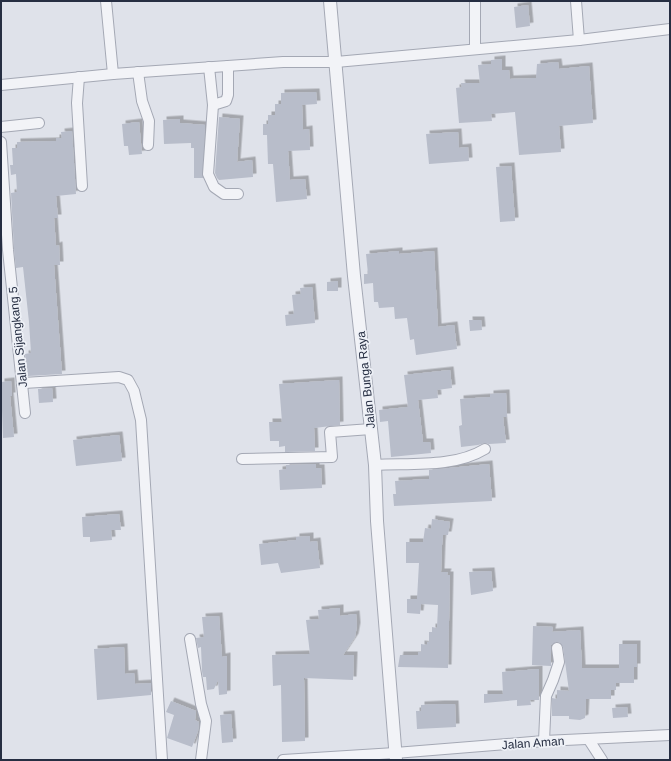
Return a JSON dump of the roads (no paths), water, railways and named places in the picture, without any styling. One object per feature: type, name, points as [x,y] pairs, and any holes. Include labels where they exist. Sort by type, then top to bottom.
[{"type":"street","points":[[106,1],[113,74]]},
{"type":"street","name":"Jalan Bunga Raya","points":[[330,1],[354,276],[375,465],[377,521],[396,757]]},
{"type":"street","points":[[475,1],[475,48]]},
{"type":"street","points":[[576,1],[578,40]]},
{"type":"street","points":[[1,84],[138,72],[284,62],[336,62],[475,48],[578,40],[670,29]]},
{"type":"street","points":[[213,105],[226,100],[228,95],[228,66]]},
{"type":"street","points":[[209,67],[213,105],[210,178],[214,187],[224,194],[238,194]]},
{"type":"street","points":[[138,72],[142,101],[149,121],[148,145]]},
{"type":"street","points":[[79,77],[77,103],[82,186]]},
{"type":"street","points":[[1,127],[39,123]]},
{"type":"street","name":"Jalan Sijangkang 5","points":[[1,142],[8,250],[24,383],[26,413]]},
{"type":"street","points":[[24,383],[119,377],[128,380],[134,391],[141,420],[162,760]]},
{"type":"street","points":[[242,459],[332,457],[330,432],[371,429]]},
{"type":"street","points":[[375,465],[459,460],[476,455],[486,449]]},
{"type":"street","points":[[190,639],[201,704],[206,721],[201,760]]},
{"type":"street","points":[[544,741],[546,696],[559,662],[557,648]]},
{"type":"street","name":"Jalan Aman","points":[[283,760],[396,757],[544,741],[670,735]]},
{"type":"street","points":[[589,740],[602,760]]}]
